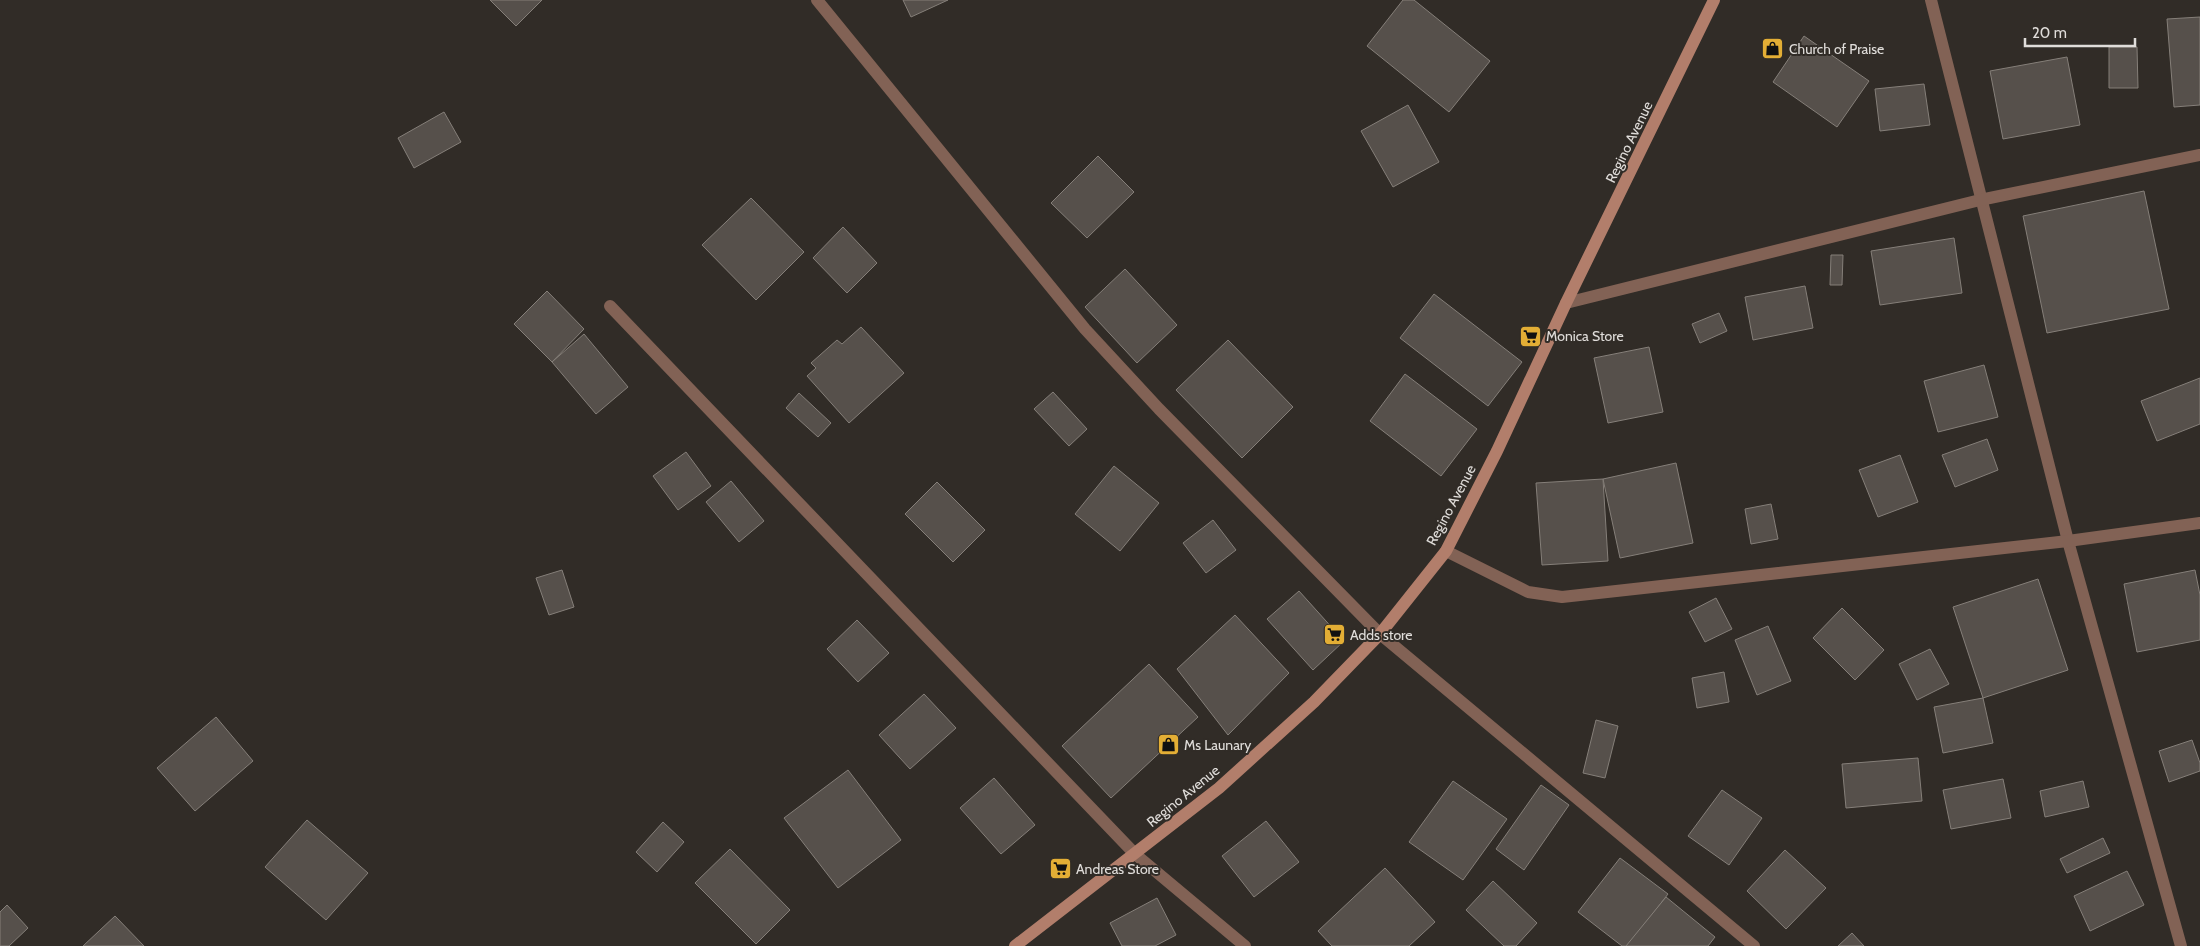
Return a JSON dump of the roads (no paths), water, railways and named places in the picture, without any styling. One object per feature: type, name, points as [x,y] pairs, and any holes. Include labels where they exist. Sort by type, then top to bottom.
[{"type":"street","points":[[817,0],[1085,329],[1166,416],[1380,634],[1754,946]]},
{"type":"street","name":"Regino Avenue","points":[[1015,946],[1226,781],[1314,702],[1380,634],[1446,551],[1497,451],[1566,303],[1714,0]]},
{"type":"street","points":[[1931,0],[1980,200],[2068,541],[2181,946]]},
{"type":"street","points":[[1566,303],[1980,200],[2200,155]]},
{"type":"street","points":[[610,306],[1135,854],[1246,946]]},
{"type":"street","points":[[1446,551],[1528,592],[1562,597],[2068,541],[2200,523]]},
{"type":"place","name":"Church of Praise","points":[[1773,49]]},
{"type":"place","name":"Monica Store","points":[[1530,336]]},
{"type":"place","name":"Adds store","points":[[1334,635]]},
{"type":"place","name":"Ms Launary","points":[[1168,745]]},
{"type":"place","name":"Andreas Store","points":[[1060,869]]}]
